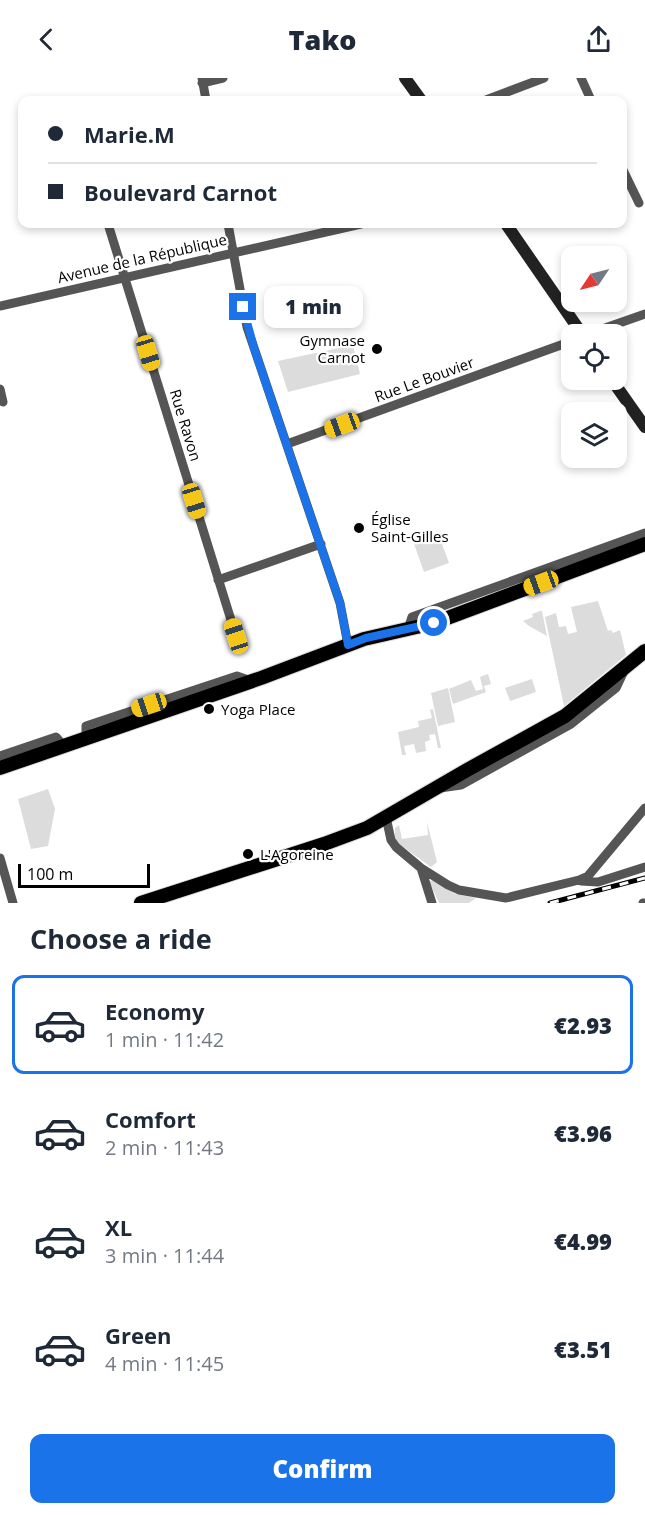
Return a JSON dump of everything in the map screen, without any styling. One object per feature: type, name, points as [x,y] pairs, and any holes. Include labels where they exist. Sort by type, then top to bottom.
[{"type":"main road","points":[[405,78],[418,96]]},
{"type":"main road","points":[[509,228],[575,324]]},
{"type":"main road","points":[[619,390],[645,427]]},
{"type":"main road","points":[[0,768],[251,681],[366,638],[411,629],[471,610],[645,544]]},
{"type":"main road","points":[[141,903],[367,828],[565,716],[645,651]]},
{"type":"street","points":[[205,96],[202,81],[223,78]]},
{"type":"street","points":[[497,96],[544,78]]},
{"type":"street","points":[[581,78],[589,96]]},
{"type":"street","points":[[627,178],[639,203]]},
{"type":"street","name":"Rue Ravon","points":[[109,228],[236,636]]},
{"type":"street","points":[[229,228],[247,327],[321,544],[341,607],[348,645]]},
{"type":"street","name":"Avenue de la République","points":[[0,306],[343,228]]},
{"type":"street","points":[[616,324],[645,314]]},
{"type":"street","name":"Rue Le Bouvier","points":[[287,444],[561,345]]},
{"type":"street","points":[[0,389],[3,402]]},
{"type":"street","points":[[411,629],[412,617],[645,532]]},
{"type":"street","points":[[218,580],[321,544]]},
{"type":"street","points":[[0,756],[56,737],[63,746]]},
{"type":"street","points":[[579,880],[594,869],[645,808]]},
{"type":"street","points":[[386,817],[391,840],[421,868],[448,885],[498,898],[518,896],[579,880],[598,882],[645,867]]},
{"type":"street","points":[[0,858],[13,903]]},
{"type":"street","points":[[421,868],[432,903]]},
{"type":"shaded area","points":[[353,345],[360,374],[288,392],[278,361]]},
{"type":"shaded area","points":[[438,533],[449,563],[424,572],[413,541]]},
{"type":"shaded area","points":[[598,601],[608,631],[611,630],[613,633],[620,630],[626,655],[564,706],[545,617],[556,613],[559,627],[566,626],[568,634],[577,632],[571,607]]},
{"type":"shaded area","points":[[542,611],[547,636],[523,621]]},
{"type":"shaded area","points":[[488,674],[491,684],[484,686],[486,692],[453,704],[449,689],[471,680],[476,691],[483,689],[480,677]]},
{"type":"shaded area","points":[[532,679],[536,692],[510,701],[505,688]]},
{"type":"shaded area","points":[[448,688],[455,722],[438,726],[431,693]]},
{"type":"shaded area","points":[[433,709],[441,748],[438,748],[435,734],[429,735],[430,740],[425,742],[426,751],[416,753],[414,744],[404,746],[406,755],[402,755],[398,732],[419,727],[418,721],[432,718],[430,710]]},
{"type":"shaded area","points":[[48,789],[55,809],[48,846],[31,849],[18,799]]},
{"type":"shaded area","points":[[427,822],[437,862],[431,867],[395,841],[395,828],[399,825],[402,839],[428,835]]},
{"type":"shaded area","points":[[434,880],[455,894],[476,898],[469,903],[439,903],[429,881]]},
{"type":"railway","points":[[550,903],[645,878]]},
{"type":"place","name":"Gymnase Carnot","points":[[377,349]]},
{"type":"place","name":"Église Saint-Gilles","points":[[359,528]]},
{"type":"place","name":"Yoga Place","points":[[209,709]]},
{"type":"place","name":"L'Agoreine","points":[[248,854]]},
{"type":"route","points":[[243,307],[247,327],[340,603],[348,645],[366,638],[434,623]]}]
